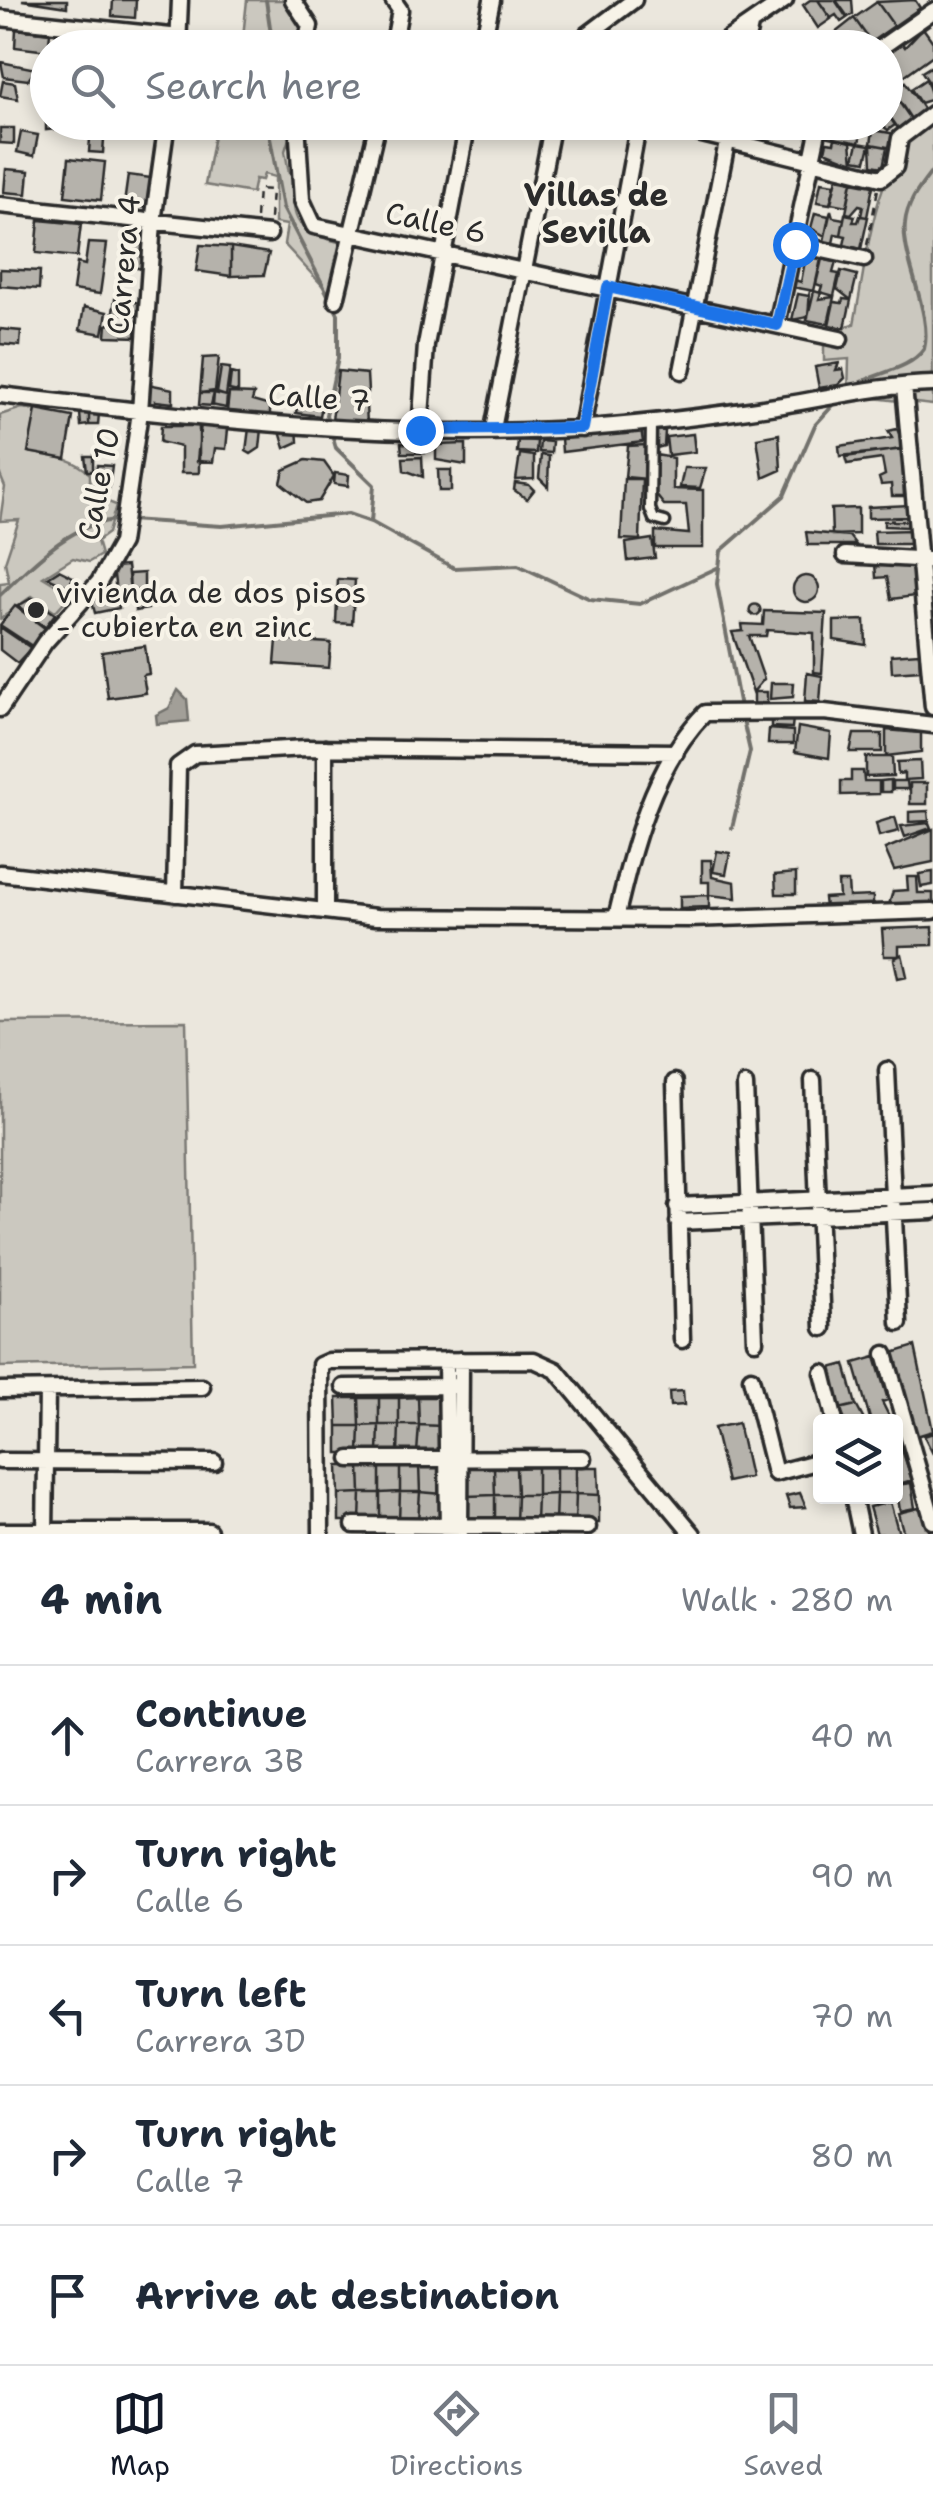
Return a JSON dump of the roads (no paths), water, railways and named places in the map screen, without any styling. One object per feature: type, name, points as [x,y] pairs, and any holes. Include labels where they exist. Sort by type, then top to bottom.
[{"type":"street","points":[[179,30],[180,0]]},
{"type":"street","points":[[293,0],[309,30]]},
{"type":"street","points":[[392,0],[400,10],[396,30]]},
{"type":"street","points":[[486,30],[492,0]]},
{"type":"street","points":[[594,30],[634,0]]},
{"type":"street","points":[[744,30],[785,0]]},
{"type":"street","points":[[903,32],[933,12]]},
{"type":"street","points":[[0,18],[90,30]]},
{"type":"street","points":[[749,30],[750,26]]},
{"type":"street","points":[[903,136],[933,113]]},
{"type":"street","name":"Carrera 4","points":[[140,412],[153,222],[165,140]]},
{"type":"street","name":"Calle 6","points":[[298,140],[302,200],[314,226],[840,339]]},
{"type":"street","points":[[336,300],[374,140]]},
{"type":"street","points":[[420,430],[426,345],[465,140]]},
{"type":"street","points":[[493,428],[549,140]]},
{"type":"street","points":[[582,428],[636,140]]},
{"type":"street","points":[[716,140],[881,178],[895,167],[900,140]]},
{"type":"street","points":[[682,371],[727,140]]},
{"type":"street","points":[[777,325],[815,140]]},
{"type":"street","points":[[0,205],[269,230]]},
{"type":"street","points":[[795,244],[864,259]]},
{"type":"street","name":"Calle 7","points":[[0,395],[140,412],[420,430],[651,423],[933,384]]},
{"type":"street","points":[[904,386],[928,560],[933,707]]},
{"type":"street","name":"Calle 10","points":[[0,709],[45,642],[100,582],[121,543],[140,412]]},
{"type":"street","points":[[846,555],[928,560]]},
{"type":"street","points":[[616,918],[637,834],[676,752],[690,729],[706,714],[718,710],[824,712],[933,725]]},
{"type":"street","points":[[175,894],[176,776],[185,758],[325,748],[676,752]]},
{"type":"street","points":[[325,748],[325,911]]},
{"type":"street","points":[[0,873],[376,917],[689,919],[933,911]]},
{"type":"street","points":[[887,1070],[899,1324]]},
{"type":"street","points":[[813,1080],[823,1328]]},
{"type":"street","points":[[675,1082],[682,1340]]},
{"type":"street","points":[[745,1086],[754,1341]]},
{"type":"street","points":[[677,1206],[933,1194]]},
{"type":"street","points":[[678,1222],[933,1211]]},
{"type":"street","points":[[885,1354],[933,1520]]},
{"type":"street","points":[[454,1360],[454,1530]]},
{"type":"street","points":[[321,1534],[320,1366],[329,1361],[454,1360],[534,1360],[556,1370],[693,1534]]},
{"type":"street","points":[[823,1373],[833,1414]]},
{"type":"street","points":[[752,1378],[775,1474],[813,1463]]},
{"type":"street","points":[[344,1386],[454,1386]]},
{"type":"street","points":[[0,1390],[202,1387]]},
{"type":"street","points":[[45,1532],[47,1390]]},
{"type":"street","points":[[350,1459],[583,1458]]},
{"type":"street","points":[[0,1461],[214,1462]]},
{"type":"street","points":[[854,1504],[862,1534]]},
{"type":"street","points":[[354,1525],[454,1530],[588,1527]]},
{"type":"street","points":[[0,1531],[208,1531]]},
{"type":"lane","points":[[651,423],[650,508],[654,519],[665,522]]},
{"type":"waterway","points":[[266,0],[270,30]]},
{"type":"waterway","points":[[270,140],[283,208],[338,314],[338,358],[326,415],[329,425]]},
{"type":"waterway","points":[[850,388],[900,367],[924,349],[924,320],[905,224],[911,202],[933,170]]},
{"type":"waterway","points":[[740,707],[717,584],[721,551],[784,496],[815,425],[836,402]]},
{"type":"waterway","points":[[332,434],[336,448],[374,485],[371,522]]},
{"type":"waterway","points":[[129,520],[222,526],[348,514],[371,522],[454,568],[518,565],[590,599],[640,604],[719,567]]},
{"type":"waterway","points":[[0,595],[70,536],[86,527],[120,520]]},
{"type":"waterway","points":[[732,828],[750,751],[742,716]]},
{"type":"place","name":"vivienda de dos pisos - cubierta en zinc","points":[[36,610]]},
{"type":"district","name":"Villas de Sevilla","points":[[596,214]]}]
